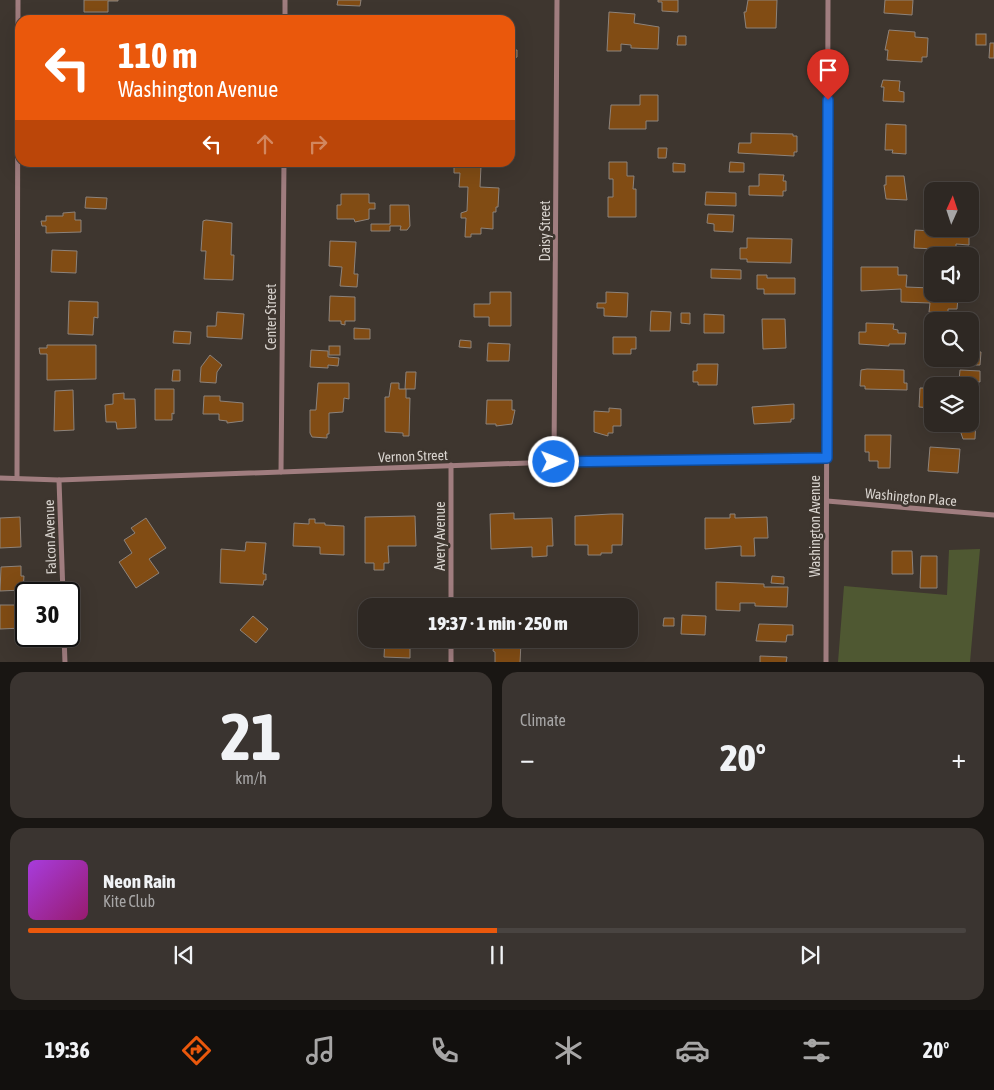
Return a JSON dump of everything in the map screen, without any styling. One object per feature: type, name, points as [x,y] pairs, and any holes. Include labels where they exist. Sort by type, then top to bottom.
[{"type":"street","points":[[18,0],[18,15]]},
{"type":"street","points":[[285,0],[285,15]]},
{"type":"street","name":"Daisy Street","points":[[554,462],[557,0]]},
{"type":"street","name":"Washington Avenue","points":[[826,662],[828,0]]},
{"type":"street","points":[[17,478],[18,167]]},
{"type":"street","name":"Center Street","points":[[281,472],[284,167]]},
{"type":"street","name":"Vernon Street","points":[[0,478],[59,480],[554,462],[827,458]]},
{"type":"street","name":"Avery Avenue","points":[[451,465],[451,598]]},
{"type":"street","name":"Falcon Avenue","points":[[59,480],[63,582]]},
{"type":"street","name":"Washington Place","points":[[827,501],[994,515]]},
{"type":"street","points":[[64,647],[65,662]]},
{"type":"street","points":[[451,648],[451,662]]},
{"type":"green space","points":[[980,549],[970,662],[838,662],[844,586],[947,595],[949,550]]},
{"type":"building","points":[[84,0],[118,1],[108,1],[108,12],[84,12]]},
{"type":"building","points":[[338,0],[361,0],[360,6],[337,5]]},
{"type":"building","points":[[658,0],[678,0],[678,12],[662,11],[662,2],[658,2]]},
{"type":"building","points":[[748,0],[777,0],[776,28],[746,28],[744,12],[746,12]]},
{"type":"building","points":[[885,0],[913,0],[912,15],[884,13]]},
{"type":"building","points":[[609,12],[635,14],[634,23],[659,27],[658,49],[631,48],[631,45],[621,44],[621,51],[607,51]]},
{"type":"building","points":[[889,30],[915,32],[915,37],[928,38],[927,57],[922,57],[922,62],[887,60],[888,50],[885,50]]},
{"type":"building","points":[[976,34],[986,34],[986,45],[976,45]]},
{"type":"building","points":[[678,36],[686,36],[686,45],[677,45]]},
{"type":"building","points":[[990,43],[994,43],[994,58],[989,58]]},
{"type":"building","points":[[883,80],[900,81],[899,91],[904,92],[904,102],[883,101],[884,87],[881,87]]},
{"type":"building","points":[[640,95],[658,95],[658,121],[646,121],[646,129],[609,129],[611,105],[640,105]]},
{"type":"building","points":[[886,124],[906,125],[906,154],[892,153],[893,150],[885,150]]},
{"type":"building","points":[[751,133],[793,134],[793,136],[797,136],[797,152],[794,152],[794,156],[738,153],[739,143],[751,143]]},
{"type":"building","points":[[658,148],[667,148],[666,158],[658,158]]},
{"type":"building","points":[[609,162],[627,162],[627,176],[634,176],[633,189],[636,189],[636,217],[608,217],[608,197],[613,197],[613,179],[609,179]]},
{"type":"building","points":[[730,162],[744,163],[744,172],[729,172]]},
{"type":"building","points":[[673,163],[685,164],[685,172],[673,172]]},
{"type":"building","points":[[454,167],[481,167],[480,187],[499,188],[498,207],[496,207],[496,212],[493,212],[493,229],[481,228],[481,234],[471,234],[471,237],[465,237],[466,218],[461,218],[461,213],[467,211],[468,187],[459,187],[460,173],[454,173]]},
{"type":"building","points":[[759,174],[784,175],[783,181],[786,181],[786,191],[783,191],[783,196],[749,195],[749,186],[759,186]]},
{"type":"building","points":[[886,176],[904,176],[907,200],[886,199],[884,185],[886,185]]},
{"type":"building","points":[[706,192],[736,193],[736,206],[705,205]]},
{"type":"building","points":[[341,194],[369,194],[369,203],[375,203],[375,209],[369,209],[369,219],[355,222],[354,219],[337,219],[337,205],[341,205]]},
{"type":"building","points":[[86,197],[107,198],[106,209],[85,208]]},
{"type":"building","points":[[390,205],[409,205],[410,226],[407,230],[400,230],[401,226],[390,226],[390,231],[371,231],[371,224],[390,224]]},
{"type":"building","points":[[75,212],[75,220],[81,220],[81,232],[46,233],[46,226],[42,226],[41,221],[46,221],[46,216],[63,216],[63,213]]},
{"type":"building","points":[[708,214],[734,215],[733,232],[714,231],[714,224],[707,223]]},
{"type":"building","points":[[203,221],[232,223],[231,255],[234,255],[233,280],[204,279],[206,251],[201,251]]},
{"type":"building","points":[[915,230],[924,230],[924,238],[969,238],[969,245],[956,244],[956,247],[914,248]]},
{"type":"building","points":[[747,238],[792,239],[791,263],[747,262],[747,259],[740,259],[740,248],[747,248]]},
{"type":"building","points":[[330,241],[356,242],[354,274],[358,274],[357,287],[340,286],[342,267],[329,266]]},
{"type":"building","points":[[52,250],[77,251],[76,273],[51,272]]},
{"type":"building","points":[[861,267],[898,267],[898,275],[907,275],[906,287],[924,288],[924,302],[958,302],[957,309],[948,309],[948,312],[929,312],[930,303],[901,302],[901,289],[861,291]]},
{"type":"building","points":[[711,269],[741,270],[741,279],[711,278]]},
{"type":"building","points":[[757,275],[767,275],[767,278],[795,278],[795,294],[764,294],[764,289],[757,289]]},
{"type":"building","points":[[490,292],[511,292],[511,326],[489,326],[489,317],[474,317],[474,304],[490,304]]},
{"type":"building","points":[[606,292],[628,293],[627,317],[604,316],[604,308],[597,308],[597,303],[606,303]]},
{"type":"building","points":[[330,296],[355,297],[355,321],[345,321],[345,325],[341,324],[341,321],[329,321]]},
{"type":"building","points":[[69,301],[98,302],[98,318],[94,317],[93,335],[68,334]]},
{"type":"building","points":[[651,311],[671,312],[670,331],[650,331]]},
{"type":"building","points":[[217,312],[244,314],[242,339],[207,337],[207,326],[216,326]]},
{"type":"building","points":[[681,313],[690,313],[690,324],[681,323]]},
{"type":"building","points":[[704,314],[724,315],[724,333],[704,333]]},
{"type":"building","points":[[762,319],[785,319],[786,348],[763,349]]},
{"type":"building","points":[[866,323],[894,324],[893,329],[898,330],[898,333],[906,333],[905,344],[889,344],[889,346],[859,344],[859,332],[866,332]]},
{"type":"building","points":[[354,328],[370,329],[370,339],[354,339]]},
{"type":"building","points":[[174,331],[191,332],[190,344],[173,343]]},
{"type":"building","points":[[613,337],[636,337],[636,349],[631,349],[631,354],[613,354]]},
{"type":"building","points":[[460,340],[471,341],[471,348],[459,347]]},
{"type":"building","points":[[488,343],[510,344],[509,361],[487,361]]},
{"type":"building","points":[[47,345],[96,345],[96,379],[47,380],[47,354],[40,354],[39,348],[47,348]]},
{"type":"building","points":[[329,346],[340,346],[340,355],[329,355]]},
{"type":"building","points":[[311,350],[328,351],[328,357],[339,358],[338,366],[328,365],[328,368],[310,367]]},
{"type":"building","points":[[979,352],[981,352],[979,365]]},
{"type":"building","points":[[210,355],[222,365],[217,372],[216,383],[200,382],[201,367]]},
{"type":"building","points":[[697,364],[718,364],[717,385],[698,385],[698,382],[693,382],[693,371],[697,371]]},
{"type":"building","points":[[173,370],[180,370],[180,381],[172,381]]},
{"type":"building","points":[[861,370],[904,370],[904,383],[907,383],[907,390],[865,389],[865,386],[860,386]]},
{"type":"building","points":[[960,370],[980,371],[980,382],[979,377],[959,377]]},
{"type":"building","points":[[406,372],[416,372],[415,389],[405,389]]},
{"type":"building","points":[[318,383],[349,383],[349,399],[344,398],[343,412],[329,413],[329,434],[327,434],[327,438],[312,437],[310,433],[310,410],[316,410]]},
{"type":"building","points":[[391,383],[399,383],[399,389],[406,389],[406,398],[410,398],[409,436],[403,436],[403,433],[385,432],[385,397],[389,397]]},
{"type":"building","points":[[920,388],[924,388],[924,407],[919,407]]},
{"type":"building","points":[[155,389],[174,389],[174,414],[172,413],[172,420],[155,420]]},
{"type":"building","points":[[73,390],[74,430],[54,431],[55,391]]},
{"type":"building","points":[[124,393],[124,399],[135,399],[136,428],[117,429],[116,422],[106,422],[105,405],[113,404],[113,394]]},
{"type":"building","points":[[204,396],[220,396],[220,401],[243,403],[243,421],[227,423],[227,421],[219,420],[219,414],[203,414]]},
{"type":"building","points":[[487,400],[512,400],[512,410],[515,410],[512,424],[496,426],[496,424],[486,424]]},
{"type":"building","points":[[794,404],[794,419],[791,419],[791,422],[754,424],[752,407]]},
{"type":"building","points":[[609,408],[621,409],[621,426],[613,426],[613,433],[608,433],[608,436],[594,432],[594,411],[609,412]]},
{"type":"building","points":[[961,432],[975,432],[975,439],[963,439]]},
{"type":"building","points":[[865,435],[891,435],[890,468],[878,468],[878,461],[869,461],[869,452],[865,452]]},
{"type":"building","points":[[930,447],[960,449],[958,473],[928,471]]},
{"type":"building","points":[[514,513],[514,519],[552,518],[553,546],[547,546],[547,556],[532,557],[532,547],[491,549],[490,514]]},
{"type":"building","points":[[623,514],[622,545],[612,545],[612,553],[588,555],[588,545],[575,545],[575,516]]},
{"type":"building","points":[[730,514],[735,514],[735,518],[767,517],[768,538],[754,538],[755,556],[741,556],[741,546],[705,549],[705,518],[730,518]]},
{"type":"building","points":[[415,516],[416,546],[388,546],[389,563],[384,563],[384,570],[374,570],[374,563],[365,563],[365,517]]},
{"type":"building","points":[[20,517],[21,547],[0,548],[0,518]]},
{"type":"building","points":[[146,518],[166,548],[149,559],[159,573],[136,588],[119,562],[132,553],[124,540],[135,533],[131,528]]},
{"type":"building","points":[[309,519],[315,519],[315,523],[325,523],[325,525],[344,526],[344,555],[320,554],[320,547],[293,546],[294,523],[309,524]]},
{"type":"building","points":[[246,542],[266,543],[263,574],[266,574],[266,580],[264,580],[263,585],[220,583],[221,549],[245,551]]},
{"type":"building","points":[[892,551],[912,551],[913,574],[892,574]]},
{"type":"building","points":[[921,556],[937,556],[937,588],[920,588]]},
{"type":"building","points":[[21,566],[21,576],[24,576],[24,582],[15,582],[15,590],[0,591],[1,567]]},
{"type":"building","points":[[772,576],[784,577],[784,584],[771,583]]},
{"type":"building","points":[[716,582],[764,584],[764,587],[788,587],[787,607],[755,606],[755,603],[740,603],[740,611],[716,610]]},
{"type":"building","points":[[0,605],[15,605],[15,628],[0,629]]},
{"type":"building","points":[[682,615],[706,616],[705,635],[681,634]]},
{"type":"building","points":[[253,616],[268,629],[256,643],[240,630]]},
{"type":"building","points":[[664,618],[674,618],[674,626],[663,626]]},
{"type":"building","points":[[759,624],[793,625],[793,635],[787,635],[786,642],[756,641]]},
{"type":"building","points":[[384,648],[410,648],[410,658],[384,657]]},
{"type":"building","points":[[494,648],[521,648],[520,662],[495,662],[495,652],[493,651]]},
{"type":"building","points":[[760,656],[787,657],[786,662],[760,662]]},
{"type":"route","points":[[554,462],[827,458],[828,100]]}]
